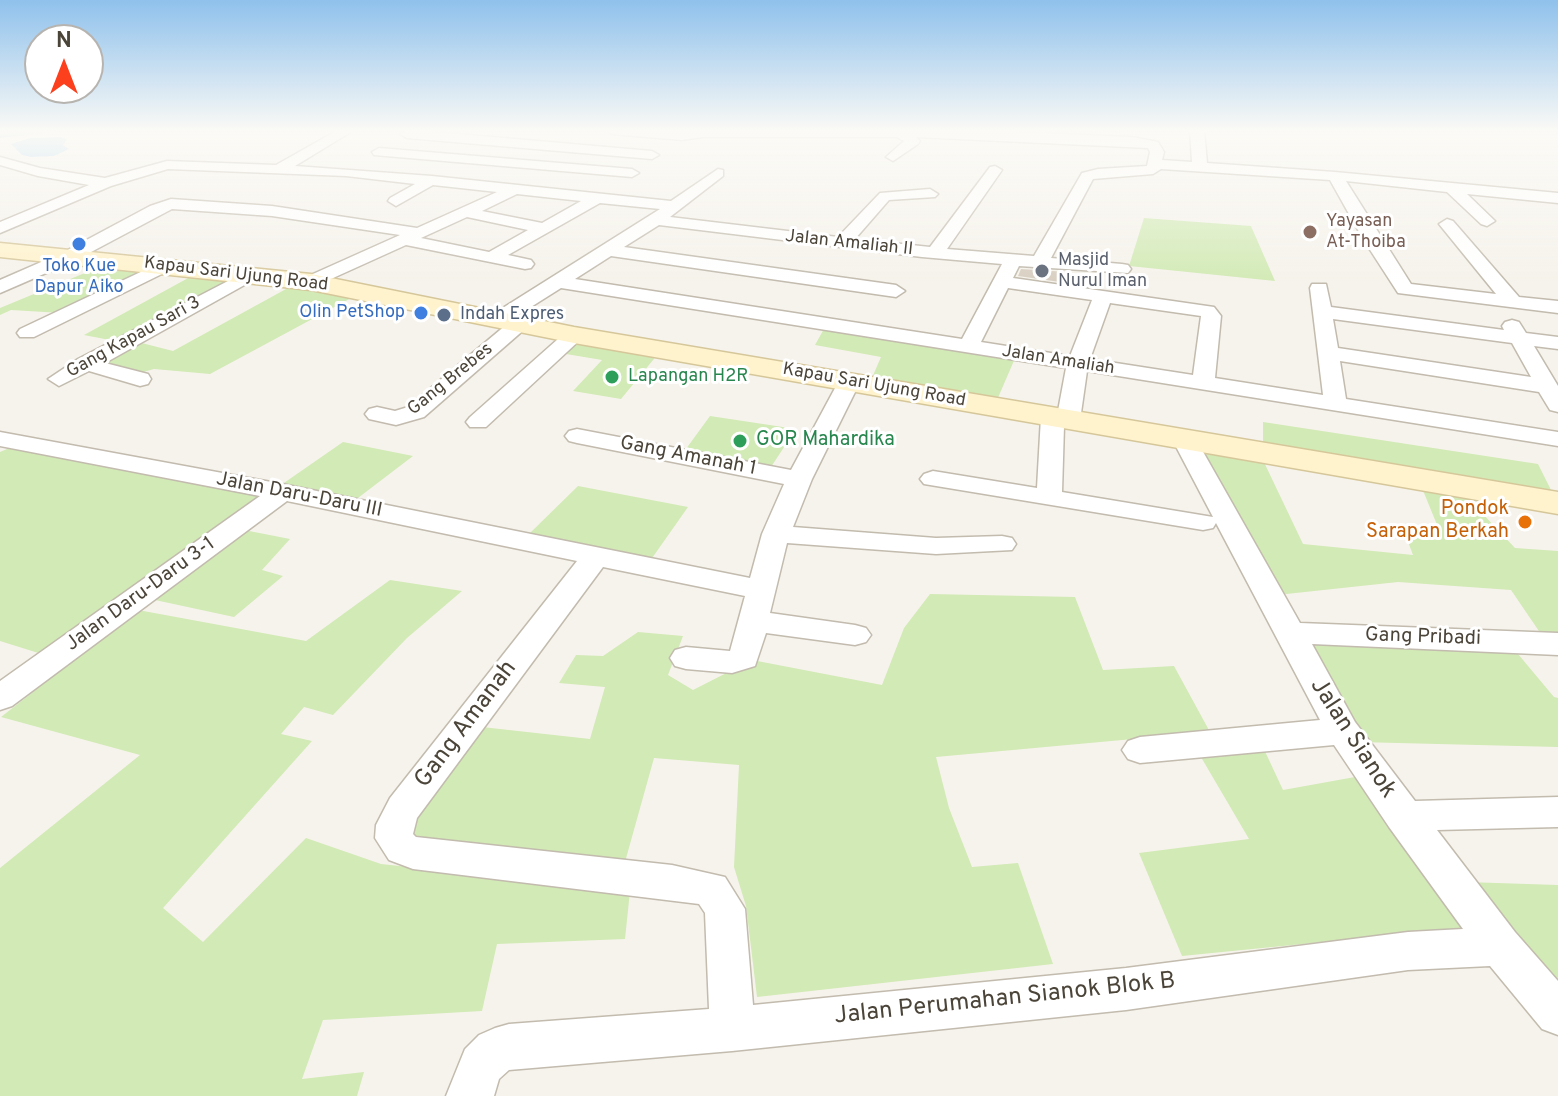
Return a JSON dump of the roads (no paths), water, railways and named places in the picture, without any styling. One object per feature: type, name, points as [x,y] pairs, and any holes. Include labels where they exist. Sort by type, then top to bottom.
[{"type":"street","points":[[95,181],[106,183]]},
{"type":"street","points":[[0,228],[112,181]]},
{"type":"street","points":[[396,201],[430,181]]},
{"type":"street","points":[[443,181],[676,206]]},
{"type":"street","points":[[492,257],[598,198],[621,181]]},
{"type":"street","name":"Gang Brebes","points":[[377,414],[396,418],[416,412],[508,322],[558,282],[656,220],[708,181]]},
{"type":"street","points":[[866,331],[979,181]]},
{"type":"street","points":[[1041,260],[1084,181]]},
{"type":"street","points":[[1338,181],[1403,287],[1558,307]]},
{"type":"street","points":[[1389,181],[1558,198]]},
{"type":"street","points":[[1451,187],[1487,221]]},
{"type":"street","points":[[311,282],[516,189]]},
{"type":"street","points":[[842,243],[885,196],[930,194]]},
{"type":"street","points":[[0,287],[70,256],[156,209],[175,203],[272,211],[412,236],[525,264]]},
{"type":"street","points":[[465,212],[544,228]]},
{"type":"street","name":"Jalan Amaliah II","points":[[656,220],[842,243],[914,268],[1014,258],[1122,269]]},
{"type":"street","points":[[1447,224],[1506,302],[1518,338],[1549,382],[1558,405]]},
{"type":"street","points":[[664,299],[745,233]]},
{"type":"street","name":"Kapau Sari Ujung Road","points":[[0,250],[311,282],[574,335],[1558,503]]},
{"type":"street","points":[[606,250],[707,265],[914,268]]},
{"type":"street","points":[[968,347],[1014,258]]},
{"type":"street","points":[[27,333],[166,265]]},
{"type":"street","name":"Gang Kapau Sari 3","points":[[59,379],[251,274]]},
{"type":"street","name":"Jalan Amaliah","points":[[558,282],[1077,364],[1335,401],[1558,439]]},
{"type":"street","points":[[1002,282],[1210,313],[1203,383]]},
{"type":"street","points":[[1319,288],[1335,401]]},
{"type":"street","points":[[1049,498],[1061,418],[1077,364],[1103,296]]},
{"type":"street","points":[[1322,312],[1558,343]]},
{"type":"street","points":[[478,422],[574,335]]},
{"type":"street","points":[[1327,353],[1549,382]]},
{"type":"street","points":[[86,364],[140,379]]},
{"type":"street","points":[[686,658],[742,660],[776,534],[799,479],[849,382]]},
{"type":"street","name":"Gang Amanah 1","points":[[577,436],[799,479]]},
{"type":"street","name":"Jalan Sianok","points":[[1184,439],[1343,731],[1402,816],[1500,946],[1558,1014]]},
{"type":"street","name":"Jalan Daru-Daru III","points":[[4,443],[282,492],[597,555]]},
{"type":"street","points":[[933,479],[1203,522]]},
{"type":"street","name":"Jalan Daru-Daru 3-1","points":[[0,698],[282,492]]},
{"type":"street","points":[[776,534],[936,546],[1002,544]]},
{"type":"street","points":[[597,555],[761,590]]},
{"type":"street","name":"Gang Amanah","points":[[597,555],[403,809],[395,825],[394,838],[403,849],[413,853],[711,889],[725,909],[732,1029]]},
{"type":"street","points":[[753,621],[855,635]]},
{"type":"street","name":"Gang Pribadi","points":[[1287,633],[1558,644]]},
{"type":"street","points":[[1140,750],[1343,731]]},
{"type":"street","points":[[1402,816],[1558,812]]},
{"type":"street","name":"Jalan Perumahan Sianok Blok B","points":[[470,1096],[481,1065],[495,1051],[509,1047],[732,1029],[1126,989],[1408,951],[1500,946]]},
{"type":"place","name":"Yayasan At-Thoiba","points":[[1310,232]]},
{"type":"place","name":"Toko Kue Dapur Aiko","points":[[79,244]]},
{"type":"place","name":"Masjid Nurul Iman","points":[[1042,271]]},
{"type":"place","name":"Olin PetShop","points":[[421,313]]},
{"type":"place","name":"Indah Expres","points":[[444,315]]},
{"type":"place","name":"Lapangan H2R","points":[[612,377]]},
{"type":"place","name":"GOR Mahardika","points":[[740,441]]},
{"type":"place","name":"Pondok Sarapan Berkah","points":[[1525,522]]}]
